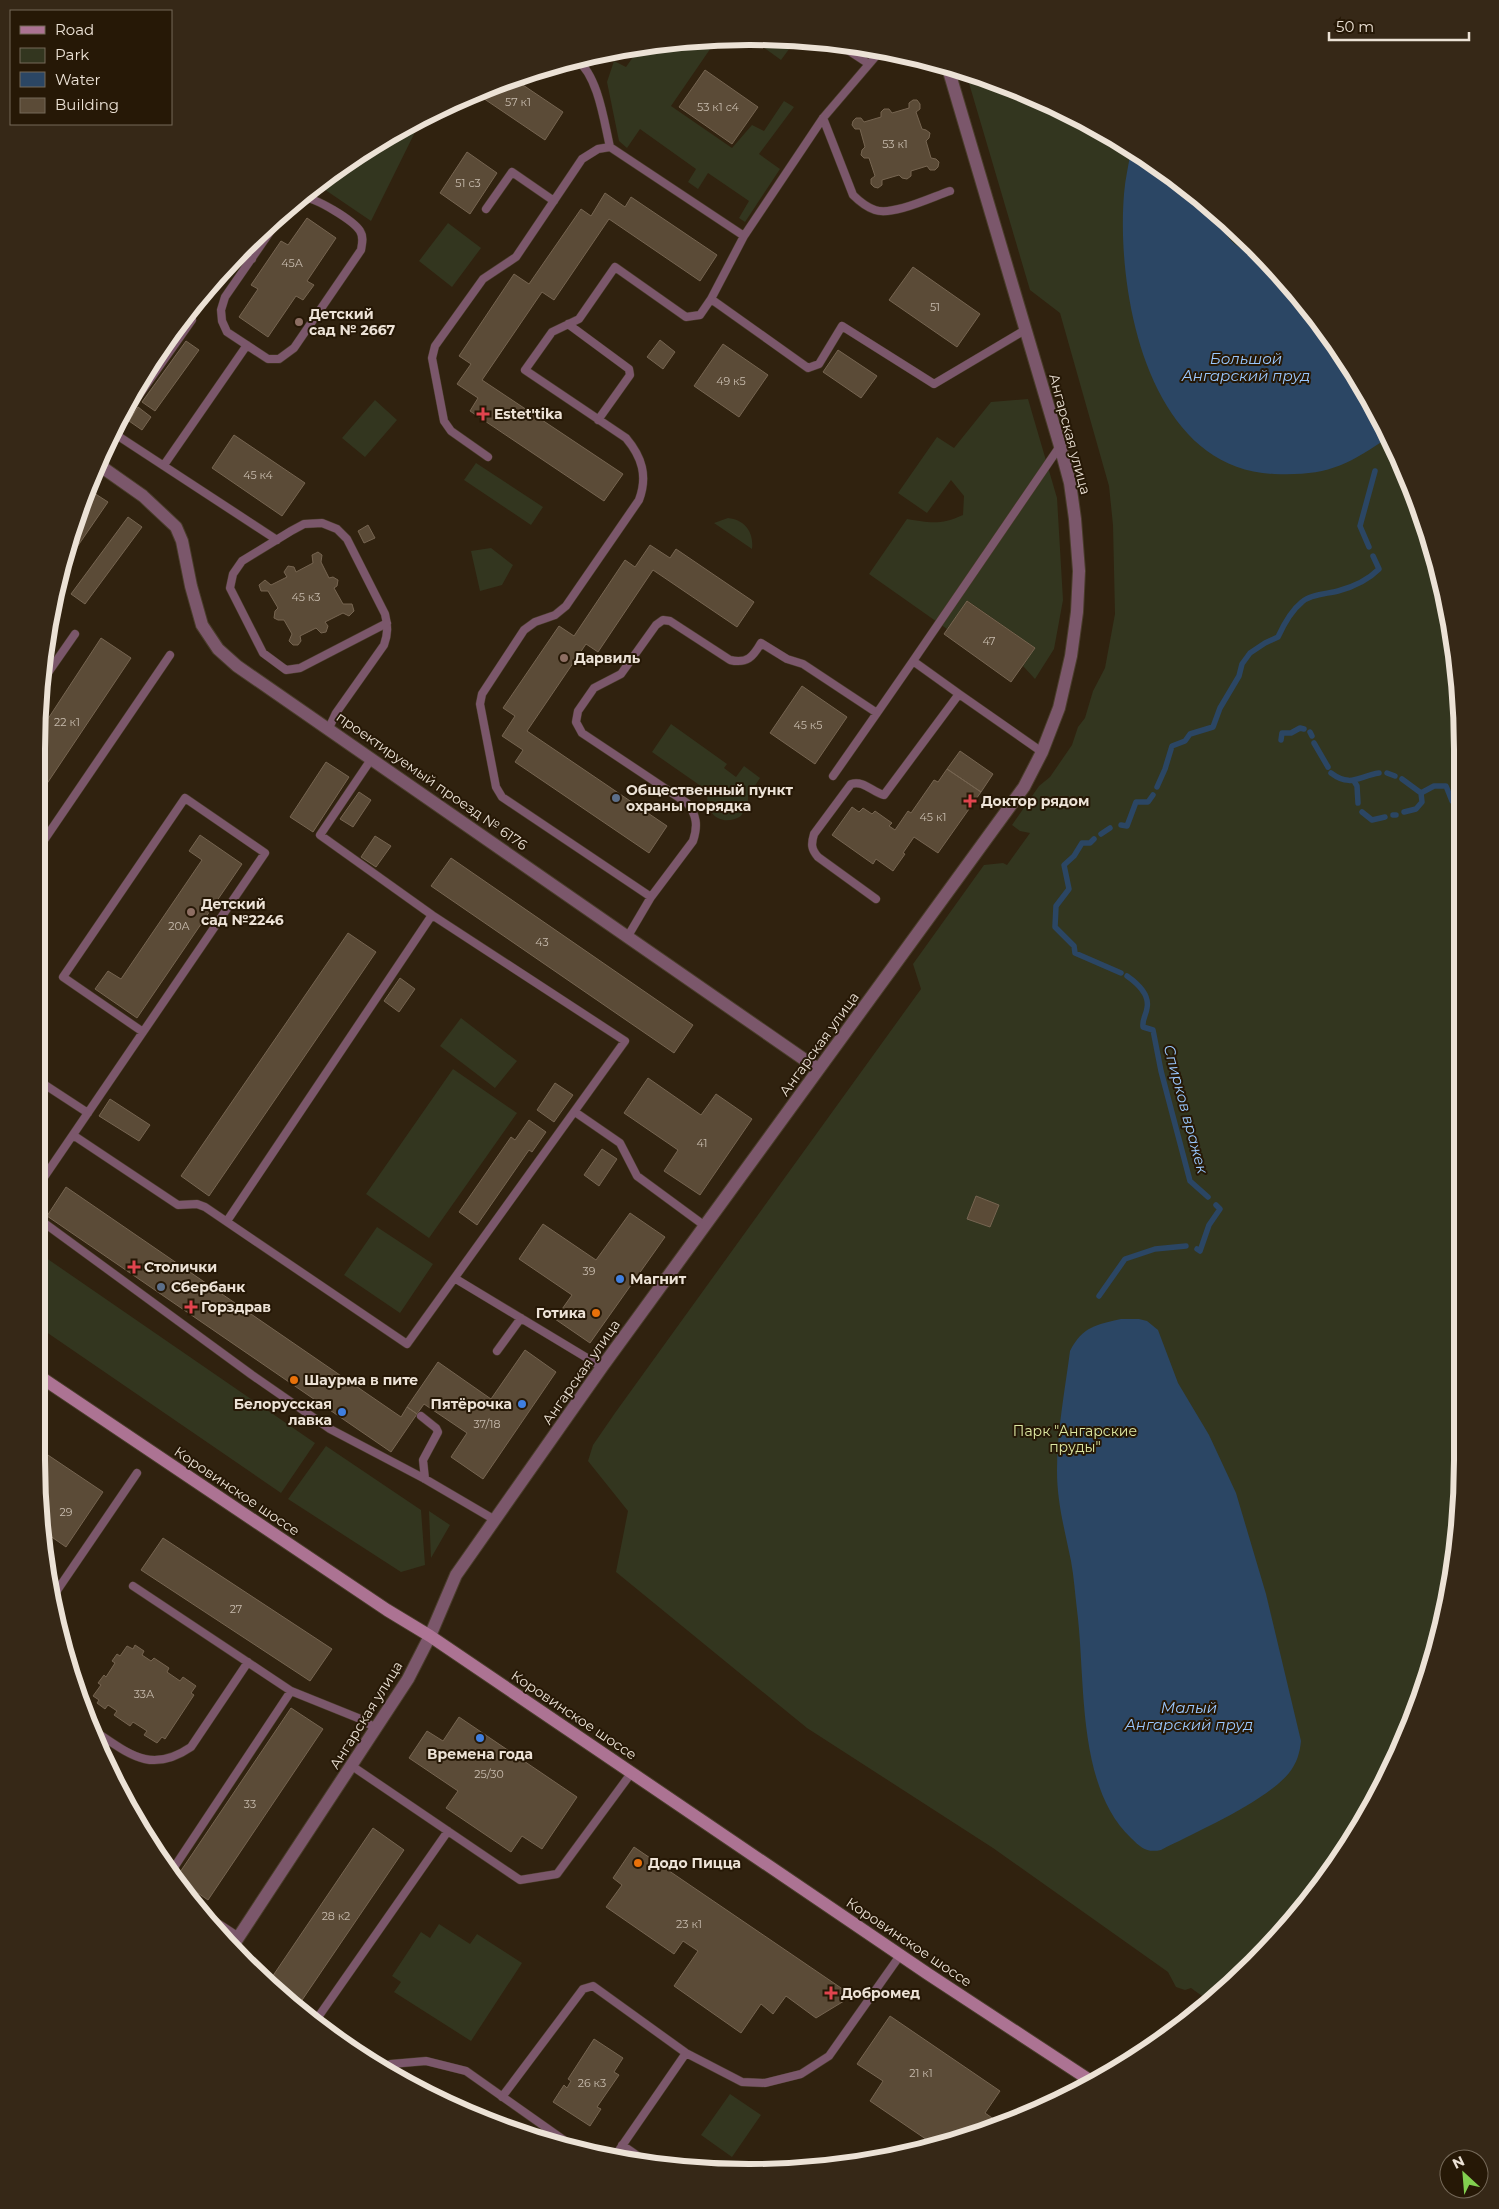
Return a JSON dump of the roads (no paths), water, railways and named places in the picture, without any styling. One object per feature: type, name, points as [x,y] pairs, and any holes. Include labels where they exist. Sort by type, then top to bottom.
[{"type":"main road","name":"Коровинское шоссе","points":[[45,1380],[1087,2078]]},
{"type":"street","name":"Ангарская улица","points":[[236,1941],[408,1679],[430,1636],[456,1575],[602,1368],[1024,787],[1042,752],[1059,708],[1071,656],[1080,571],[1070,483],[950,74]]},
{"type":"street","name":"проектируемый проезд № 6176","points":[[104,469],[143,496],[176,527],[182,541],[191,586],[202,625],[218,649],[249,675],[329,728],[818,1069]]},
{"type":"lane","points":[[852,53],[869,64]]},
{"type":"lane","points":[[651,896],[502,796],[496,787],[480,704],[482,694],[524,630],[535,622],[556,615],[566,606],[639,500],[644,487],[644,470],[638,452],[626,438],[526,370],[552,332],[579,319],[614,267],[686,317],[700,315],[711,299],[744,236],[823,118],[875,57]]},
{"type":"lane","points":[[583,65],[592,78],[610,147]]},
{"type":"lane","points":[[823,118],[852,195],[862,204],[877,211],[892,210],[950,191]]},
{"type":"lane","points":[[488,457],[451,431],[444,421],[432,358],[436,346],[483,279],[516,257],[582,159],[598,148],[610,147],[744,236]]},
{"type":"lane","points":[[486,209],[512,172],[554,201]]},
{"type":"lane","points":[[268,236],[225,297],[221,310],[222,321],[227,332],[268,359],[279,359],[294,348],[361,250],[361,232],[354,225],[311,199]]},
{"type":"lane","points":[[247,256],[252,259]]},
{"type":"lane","points":[[711,299],[808,368],[819,364],[842,326],[934,384],[1025,330]]},
{"type":"lane","points":[[155,372],[192,320]]},
{"type":"lane","points":[[568,324],[629,369],[630,375],[598,420]]},
{"type":"lane","points":[[164,465],[247,345]]},
{"type":"lane","points":[[118,438],[164,465],[277,540]]},
{"type":"lane","points":[[833,776],[1060,446]]},
{"type":"lane","points":[[329,728],[336,714],[384,645],[388,634],[387,623],[385,614],[347,539],[336,529],[322,522],[304,524],[242,561],[233,574],[230,588],[263,652],[286,670],[300,668],[387,623]]},
{"type":"lane","points":[[628,936],[651,896],[693,841],[696,831],[696,819],[693,810],[687,803],[582,733],[576,722],[578,710],[594,688],[621,674],[656,625],[663,620],[670,621],[730,660],[738,662],[753,656],[761,643],[787,659],[803,664],[877,713]]},
{"type":"lane","points":[[50,670],[75,634]]},
{"type":"lane","points":[[45,839],[170,655]]},
{"type":"lane","points":[[913,661],[1042,752]]},
{"type":"lane","points":[[876,899],[818,858],[812,850],[814,834],[851,784],[857,782],[864,784],[884,796],[959,694]]},
{"type":"lane","points":[[73,1135],[178,1205],[201,1205],[227,1221],[407,1344],[456,1279],[626,1041],[432,915],[320,835],[372,758]]},
{"type":"lane","points":[[45,1176],[265,853],[184,798],[63,977],[143,1032]]},
{"type":"lane","points":[[227,1221],[432,915]]},
{"type":"lane","points":[[45,1085],[88,1113]]},
{"type":"lane","points":[[575,1112],[620,1143],[637,1176],[705,1226]]},
{"type":"lane","points":[[45,1224],[252,1375],[330,1429],[426,1478],[495,1520]]},
{"type":"lane","points":[[456,1279],[602,1368]]},
{"type":"lane","points":[[498,1351],[520,1318]]},
{"type":"lane","points":[[420,1416],[436,1428],[438,1432],[424,1460],[426,1478]]},
{"type":"lane","points":[[58,1590],[137,1473]]},
{"type":"lane","points":[[133,1586],[291,1691],[358,1718],[376,1728]]},
{"type":"lane","points":[[102,1736],[132,1756],[147,1761],[163,1761],[177,1756],[191,1747],[248,1662]]},
{"type":"lane","points":[[174,1865],[291,1691]]},
{"type":"lane","points":[[352,1766],[520,1880],[557,1874],[632,1772]]},
{"type":"lane","points":[[319,2016],[448,1831]]},
{"type":"lane","points":[[502,2097],[584,1989],[593,1986],[686,2053],[742,2082],[765,2083],[801,2074],[829,2056],[901,1954]]},
{"type":"lane","points":[[618,2151],[686,2053]]},
{"type":"lane","points":[[389,2065],[426,2061],[466,2071],[561,2138]]},
{"type":"lane","points":[[622,2145],[635,2154]]},
{"type":"water","name":"Большой Ангарский пруд","points":[[1130,157],[1178,191],[1223,228],[1234,244],[1249,252],[1279,285],[1335,358],[1360,397],[1382,441],[1361,455],[1336,467],[1323,471],[1292,474],[1274,474],[1231,465],[1196,442],[1169,409],[1149,369],[1135,325],[1126,279],[1123,234],[1125,188]]},
{"type":"water","name":"Малый Ангарский пруд","points":[[1121,1319],[1147,1321],[1158,1330],[1178,1383],[1209,1435],[1236,1493],[1266,1594],[1301,1741],[1298,1757],[1292,1769],[1264,1795],[1211,1825],[1156,1851],[1144,1849],[1138,1845],[1113,1816],[1101,1790],[1092,1761],[1087,1731],[1073,1573],[1057,1483],[1058,1441],[1070,1351],[1085,1331],[1097,1325]]},
{"type":"waterway","name":"Спирков вражек","points":[[1369,547],[1360,526],[1375,471]]},
{"type":"waterway","name":"Спирков вражек","points":[[1157,787],[1172,746],[1185,741],[1190,734],[1213,727],[1220,708],[1239,676],[1242,664],[1250,653],[1278,637],[1291,614],[1306,599],[1349,587],[1375,573],[1379,569],[1373,556]]},
{"type":"waterway","points":[[1281,740],[1282,733],[1291,733],[1300,728],[1304,729]]},
{"type":"waterway","points":[[1310,732],[1312,736]]},
{"type":"waterway","points":[[1314,743],[1328,767]]},
{"type":"waterway","points":[[1331,773],[1344,780],[1355,780],[1379,773]]},
{"type":"waterway","points":[[1387,773],[1395,776]]},
{"type":"waterway","points":[[1402,779],[1421,793]]},
{"type":"waterway","points":[[1354,781],[1357,786],[1358,803]]},
{"type":"waterway","points":[[1421,793],[1434,786],[1446,786],[1454,803]]},
{"type":"waterway","points":[[1404,812],[1416,809],[1422,802],[1421,793]]},
{"type":"waterway","name":"Спирков вражек","points":[[1121,825],[1127,826],[1136,802],[1148,802],[1153,795]]},
{"type":"waterway","points":[[1362,812],[1372,820],[1385,817]]},
{"type":"waterway","name":"Спирков вражек","points":[[1101,834],[1110,828]]},
{"type":"waterway","name":"Спирков вражек","points":[[1094,839],[1090,843],[1082,843],[1074,856],[1064,865],[1069,889],[1056,906],[1055,927],[1074,946],[1075,953],[1121,973]]},
{"type":"waterway","name":"Спирков вражек","points":[[1127,976],[1139,986],[1147,998],[1143,1027],[1153,1030],[1161,1071],[1190,1181],[1208,1197]]},
{"type":"waterway","name":"Спирков вражек","points":[[1197,1249],[1200,1251],[1209,1225],[1220,1209],[1216,1205]]},
{"type":"waterway","name":"Спирков вражек","points":[[1099,1296],[1125,1259],[1155,1249],[1186,1246]]},
{"type":"place","name":"Детский сад № 2667","points":[[299,322]]},
{"type":"place","name":"Estet'tika","points":[[483,414]]},
{"type":"place","name":"Дарвиль","points":[[564,658]]},
{"type":"place","name":"Общественный пункт охраны порядка","points":[[616,798]]},
{"type":"place","name":"Доктор рядом","points":[[970,801]]},
{"type":"place","name":"Детский сад №2246","points":[[191,912]]},
{"type":"place","name":"Столички","points":[[134,1267]]},
{"type":"place","name":"Магнит","points":[[620,1279]]},
{"type":"place","name":"Сбербанк","points":[[161,1287]]},
{"type":"place","name":"Горздрав","points":[[191,1307]]},
{"type":"place","name":"Готика","points":[[596,1313]]},
{"type":"place","name":"Шаурма в пите","points":[[294,1380]]},
{"type":"place","name":"Пятёрочка","points":[[522,1404]]},
{"type":"place","name":"Белорусская лавка","points":[[342,1412]]},
{"type":"place","name":"Времена года","points":[[480,1738]]},
{"type":"place","name":"Додо Пицца","points":[[638,1863]]},
{"type":"place","name":"Добромед","points":[[831,1993]]},
{"type":"park label","name":"Парк \"Ангарские пруды\"","points":[[1075,1439]]}]
